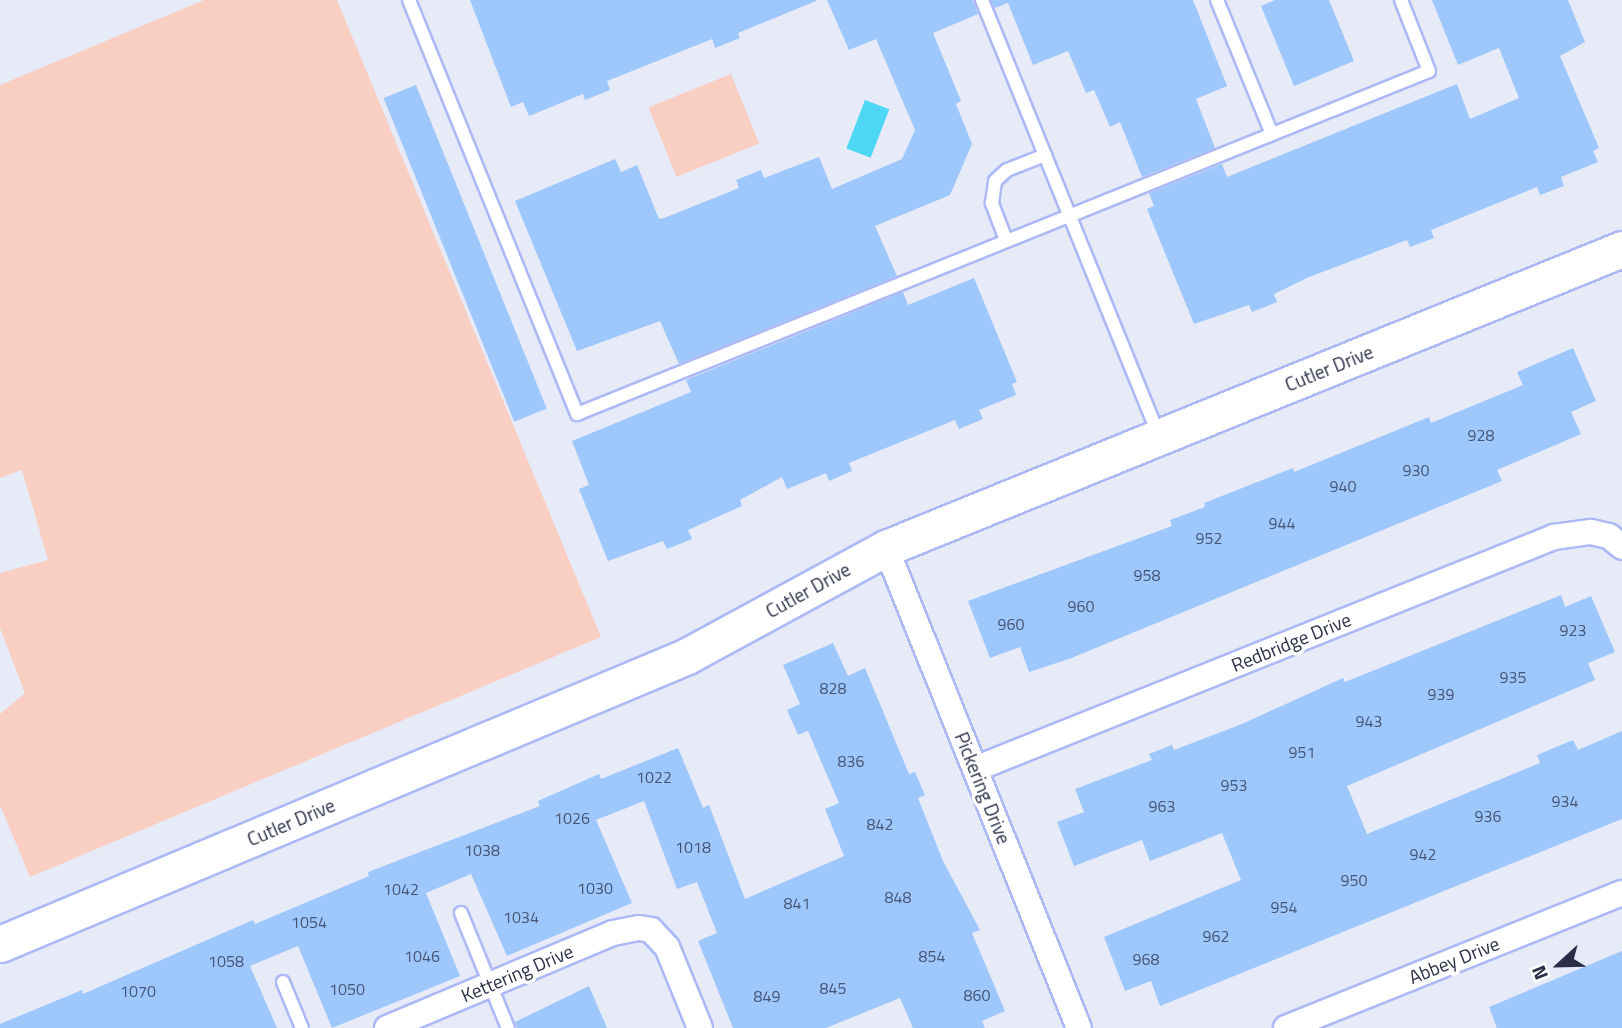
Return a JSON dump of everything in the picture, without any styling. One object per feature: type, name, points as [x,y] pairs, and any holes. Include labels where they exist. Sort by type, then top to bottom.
[{"type":"street","name":"Cutler Drive","points":[[0,944],[687,656],[886,548],[1622,249]]},
{"type":"street","name":"Redbridge Drive","points":[[975,769],[1554,537],[1591,532],[1616,542]]},
{"type":"street","name":"Pickering Drive","points":[[886,548],[1079,1028]]},
{"type":"street","name":"Abbey Drive","points":[[1286,1028],[1622,893]]},
{"type":"street","name":"Kettering Drive","points":[[387,1028],[613,933],[650,930],[667,947],[700,1028]]},
{"type":"lane","points":[[409,0],[577,414],[1429,71],[1401,0]]},
{"type":"lane","points":[[982,0],[1159,437]]},
{"type":"lane","points":[[1217,0],[1272,134]]},
{"type":"lane","points":[[1006,240],[992,203],[995,181],[1007,170],[1045,155]]},
{"type":"lane","points":[[461,913],[508,1028]]},
{"type":"lane","points":[[283,982],[302,1028]]},
{"type":"shaded area","points":[[204,0],[337,0],[601,637],[30,877],[0,805],[0,714],[25,693],[0,628],[0,573],[48,560],[22,470],[0,478],[0,85]]},
{"type":"shaded area","points":[[731,74],[759,144],[677,177],[648,107]]},
{"type":"water","points":[[865,100],[889,109],[871,158],[846,149]]},
{"type":"building","points":[[470,0],[816,1],[738,33],[740,38],[715,48],[712,39],[607,81],[610,90],[585,100],[583,94],[529,116],[523,102],[511,107]]},
{"type":"building","points":[[827,0],[973,0],[978,14],[933,33],[961,101],[956,104],[972,144],[950,195],[875,226],[897,276],[679,364],[660,321],[577,351],[515,201],[615,159],[621,172],[637,165],[659,219],[739,188],[736,180],[761,170],[764,178],[819,157],[832,189],[902,159],[915,130],[876,39],[849,50]]},
{"type":"building","points":[[991,0],[1193,0],[1227,86],[1196,99],[1215,148],[1142,177],[1120,122],[1110,127],[1094,90],[1086,93],[1068,51],[1033,65],[1008,3],[995,8]]},
{"type":"building","points":[[1275,0],[1329,0],[1354,61],[1294,86],[1261,6]]},
{"type":"building","points":[[1432,0],[1568,0],[1585,42],[1560,56],[1599,148],[1593,151],[1598,162],[1561,177],[1564,186],[1540,195],[1537,187],[1431,230],[1434,238],[1410,247],[1407,240],[1309,277],[1274,294],[1277,302],[1252,312],[1249,305],[1194,324],[1147,209],[1154,206],[1149,193],[1222,164],[1227,177],[1457,84],[1470,119],[1519,98],[1499,48],[1458,65]]},
{"type":"building","points":[[416,85],[547,409],[514,422],[384,98]]},
{"type":"building","points":[[974,278],[1017,382],[1012,384],[1016,395],[979,410],[983,419],[959,429],[955,420],[849,463],[852,471],[829,481],[826,473],[787,489],[782,477],[740,500],[742,506],[688,530],[692,539],[667,549],[663,541],[608,561],[579,489],[589,485],[572,441],[691,392],[686,380],[903,292],[908,305]]},
{"type":"building","points":[[1573,348],[1596,401],[1571,412],[1581,434],[1497,470],[1502,481],[1069,659],[1029,672],[1020,647],[990,658],[968,601],[1172,526],[1170,520],[1205,507],[1204,503],[1293,468],[1294,472],[1429,417],[1431,423],[1523,385],[1517,372]]},
{"type":"building","points":[[1561,595],[1565,607],[1591,596],[1615,652],[1588,663],[1595,680],[1347,786],[1367,834],[1540,763],[1537,755],[1573,740],[1578,750],[1622,731],[1622,819],[1160,1006],[1151,981],[1125,991],[1104,937],[1241,880],[1222,833],[1150,861],[1142,840],[1074,866],[1057,822],[1084,812],[1075,789],[1152,760],[1149,754],[1172,745],[1174,750],[1242,724],[1343,678],[1345,682]]},
{"type":"building","points":[[833,643],[848,676],[865,668],[909,774],[915,772],[925,795],[918,798],[943,861],[980,930],[972,933],[1005,1011],[982,1021],[985,1028],[913,1028],[900,998],[826,1028],[733,1028],[698,941],[717,933],[697,882],[677,889],[644,801],[596,820],[632,903],[507,956],[471,874],[426,893],[460,976],[332,1028],[298,946],[250,966],[277,1028],[0,1028],[0,1024],[82,990],[83,994],[253,920],[255,924],[369,876],[368,872],[540,806],[538,801],[599,774],[601,779],[678,748],[703,808],[709,805],[745,899],[844,856],[825,809],[839,803],[808,731],[798,735],[787,710],[800,704],[783,665]]},
{"type":"building","points":[[1622,951],[1622,1028],[1497,1028],[1489,1007]]},
{"type":"building","points":[[589,986],[607,1028],[517,1028],[515,1022]]}]
